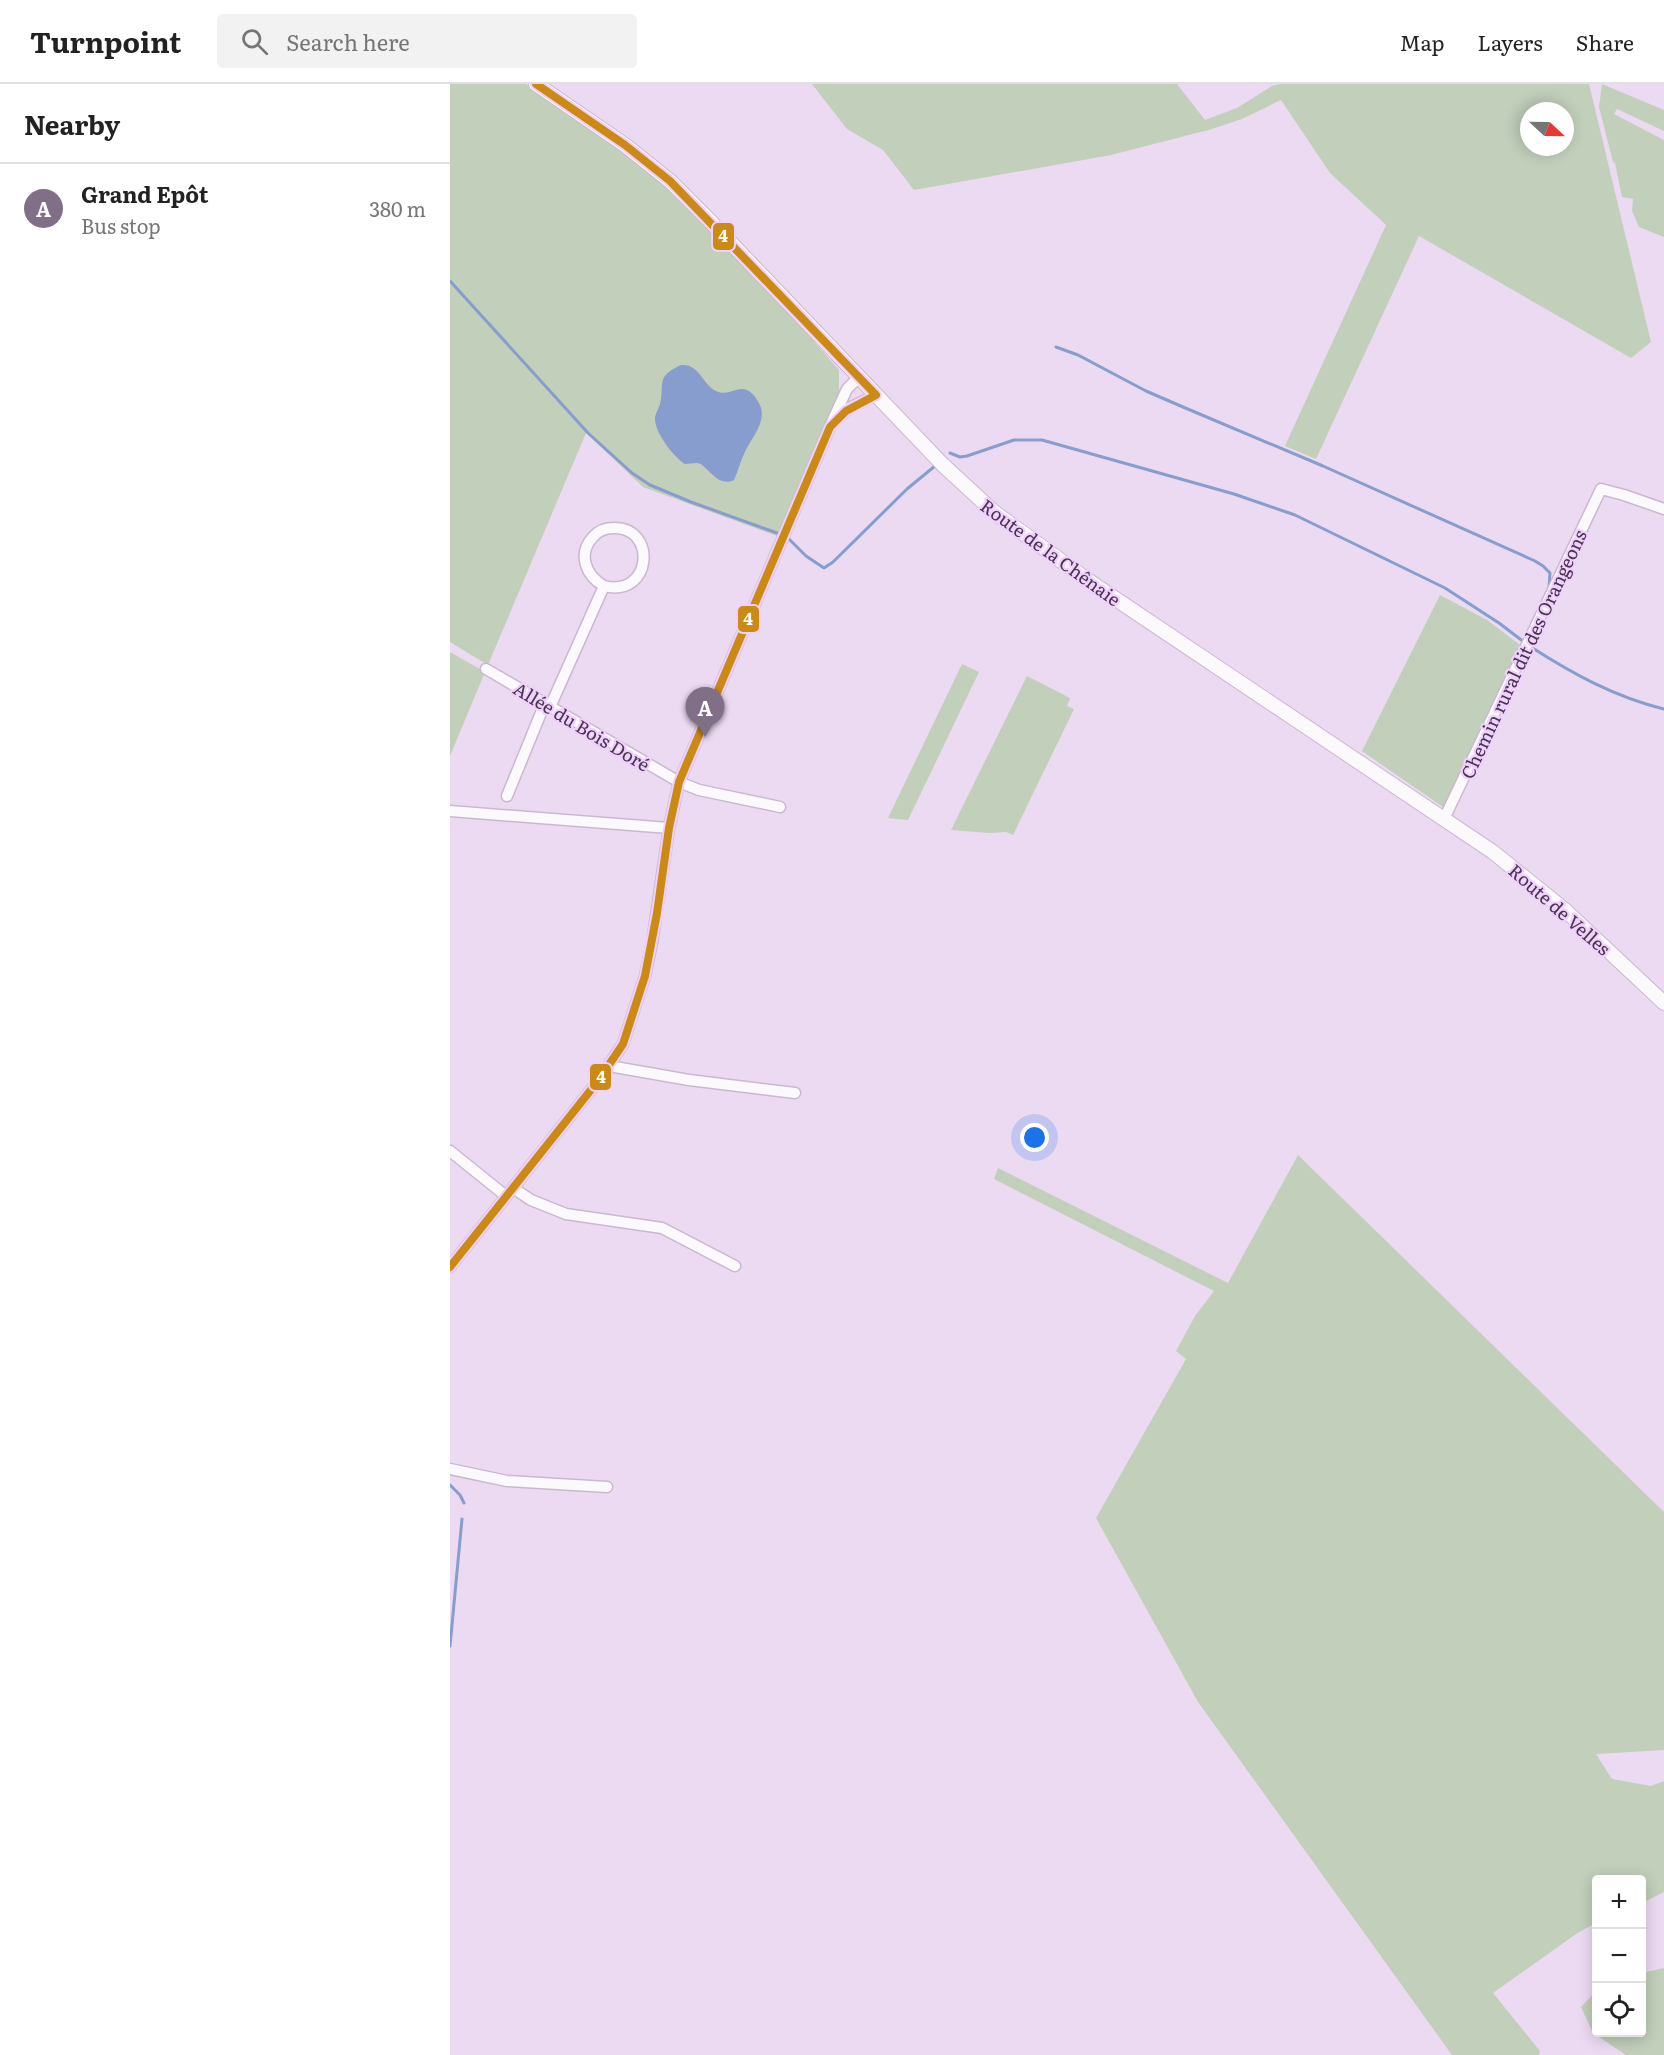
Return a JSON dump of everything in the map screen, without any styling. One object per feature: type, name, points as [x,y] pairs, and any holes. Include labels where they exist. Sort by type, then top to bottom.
[{"type":"main road","name":"Route de la Chênaie","points":[[536,84],[625,145],[670,181],[958,480],[1026,537],[1279,710],[1447,821]]},
{"type":"main road","name":"Route de Velles","points":[[1447,821],[1536,885],[1664,1003]]},
{"type":"street","points":[[450,1267],[609,1066],[627,1034],[645,976],[669,828],[679,782],[830,427],[847,389],[860,377]]},
{"type":"street","points":[[830,427],[849,408],[876,395]]},
{"type":"street","name":"Chemin rural dit des Orangeons","points":[[1447,821],[1601,489],[1664,509]]},
{"type":"street","points":[[622,528],[632,533],[640,542],[645,556],[644,565],[639,576],[632,583],[619,588],[604,586],[596,582],[586,570],[585,551],[591,538],[598,532],[622,528]]},
{"type":"street","points":[[507,796],[604,586]]},
{"type":"street","name":"Allée du Bois Doré","points":[[486,669],[679,782],[699,790],[780,807]]},
{"type":"street","points":[[450,811],[669,828]]},
{"type":"street","points":[[609,1066],[689,1080],[795,1093]]},
{"type":"street","points":[[450,1151],[510,1192],[566,1215],[662,1228],[735,1266]]},
{"type":"street","points":[[450,1469],[507,1481],[607,1486]]},
{"type":"green space","points":[[450,84],[526,84],[608,142],[656,178],[687,206],[764,285],[839,370],[839,394],[777,536],[643,487],[586,433],[488,665],[450,642]]},
{"type":"green space","points":[[812,84],[1177,84],[1205,120],[1237,108],[1272,86],[1280,84],[1589,84],[1651,342],[1631,358],[1419,236],[1316,459],[1285,446],[1386,225],[1330,173],[1281,100],[1242,119],[1212,129],[1111,155],[914,190],[883,150],[847,129]]},
{"type":"green space","points":[[1602,84],[1664,110],[1664,131],[1617,109],[1614,114],[1664,140],[1664,237],[1639,227],[1632,211],[1633,199],[1622,197],[1599,107]]},
{"type":"green space","points":[[1440,595],[1487,620],[1524,648],[1446,807],[1362,751]]},
{"type":"green space","points":[[450,652],[485,672],[450,756]]},
{"type":"green space","points":[[962,664],[979,672],[908,820],[888,818]]},
{"type":"green space","points":[[1027,676],[1070,698],[1067,706],[1074,709],[1013,835],[1006,832],[951,830]]},
{"type":"green space","points":[[1298,1155],[1664,1512],[1664,1750],[1596,1754],[1612,1779],[1651,1786],[1664,1781],[1664,1892],[1646,1901],[1646,1875],[1592,1875],[1592,1925],[1493,1993],[1540,2051],[1539,2055],[1452,2055],[1198,1702],[1096,1518],[1186,1359],[1176,1351],[1195,1316],[1214,1291],[994,1179],[998,1168],[1228,1283]]},
{"type":"green space","points":[[1664,1968],[1664,2055],[1626,2055],[1599,2037],[1646,2037],[1646,1972]]},
{"type":"green space","points":[[1592,1995],[1592,2031],[1581,2007]]},
{"type":"water","points":[[681,365],[692,368],[711,388],[720,393],[747,390],[761,407],[761,421],[734,480],[724,482],[701,464],[685,464],[670,450],[658,430],[655,417],[660,404],[664,377]]},
{"type":"waterway","points":[[450,281],[588,433],[632,473],[650,485],[691,502],[777,533]]},
{"type":"waterway","points":[[1056,347],[1078,355],[1146,391],[1323,466],[1535,561],[1550,573],[1549,587]]},
{"type":"waterway","points":[[950,453],[960,457],[1014,440],[1042,440],[1234,494],[1295,515],[1445,588],[1524,642]]},
{"type":"waterway","points":[[789,539],[806,556],[824,568],[833,562],[907,489],[935,466]]},
{"type":"waterway","points":[[1533,644],[1531,647],[1595,684],[1628,698],[1664,709]]},
{"type":"waterway","points":[[450,1485],[464,1503]]},
{"type":"waterway","points":[[450,1646],[462,1519]]},
{"type":"transit line","name":"4","points":[[450,1267],[598,1081],[623,1044],[645,976],[669,828],[679,782],[830,427],[846,411],[876,395],[670,181],[625,145],[536,84]]},
{"type":"place","name":"Grand Epôt","points":[[705,737]]}]
